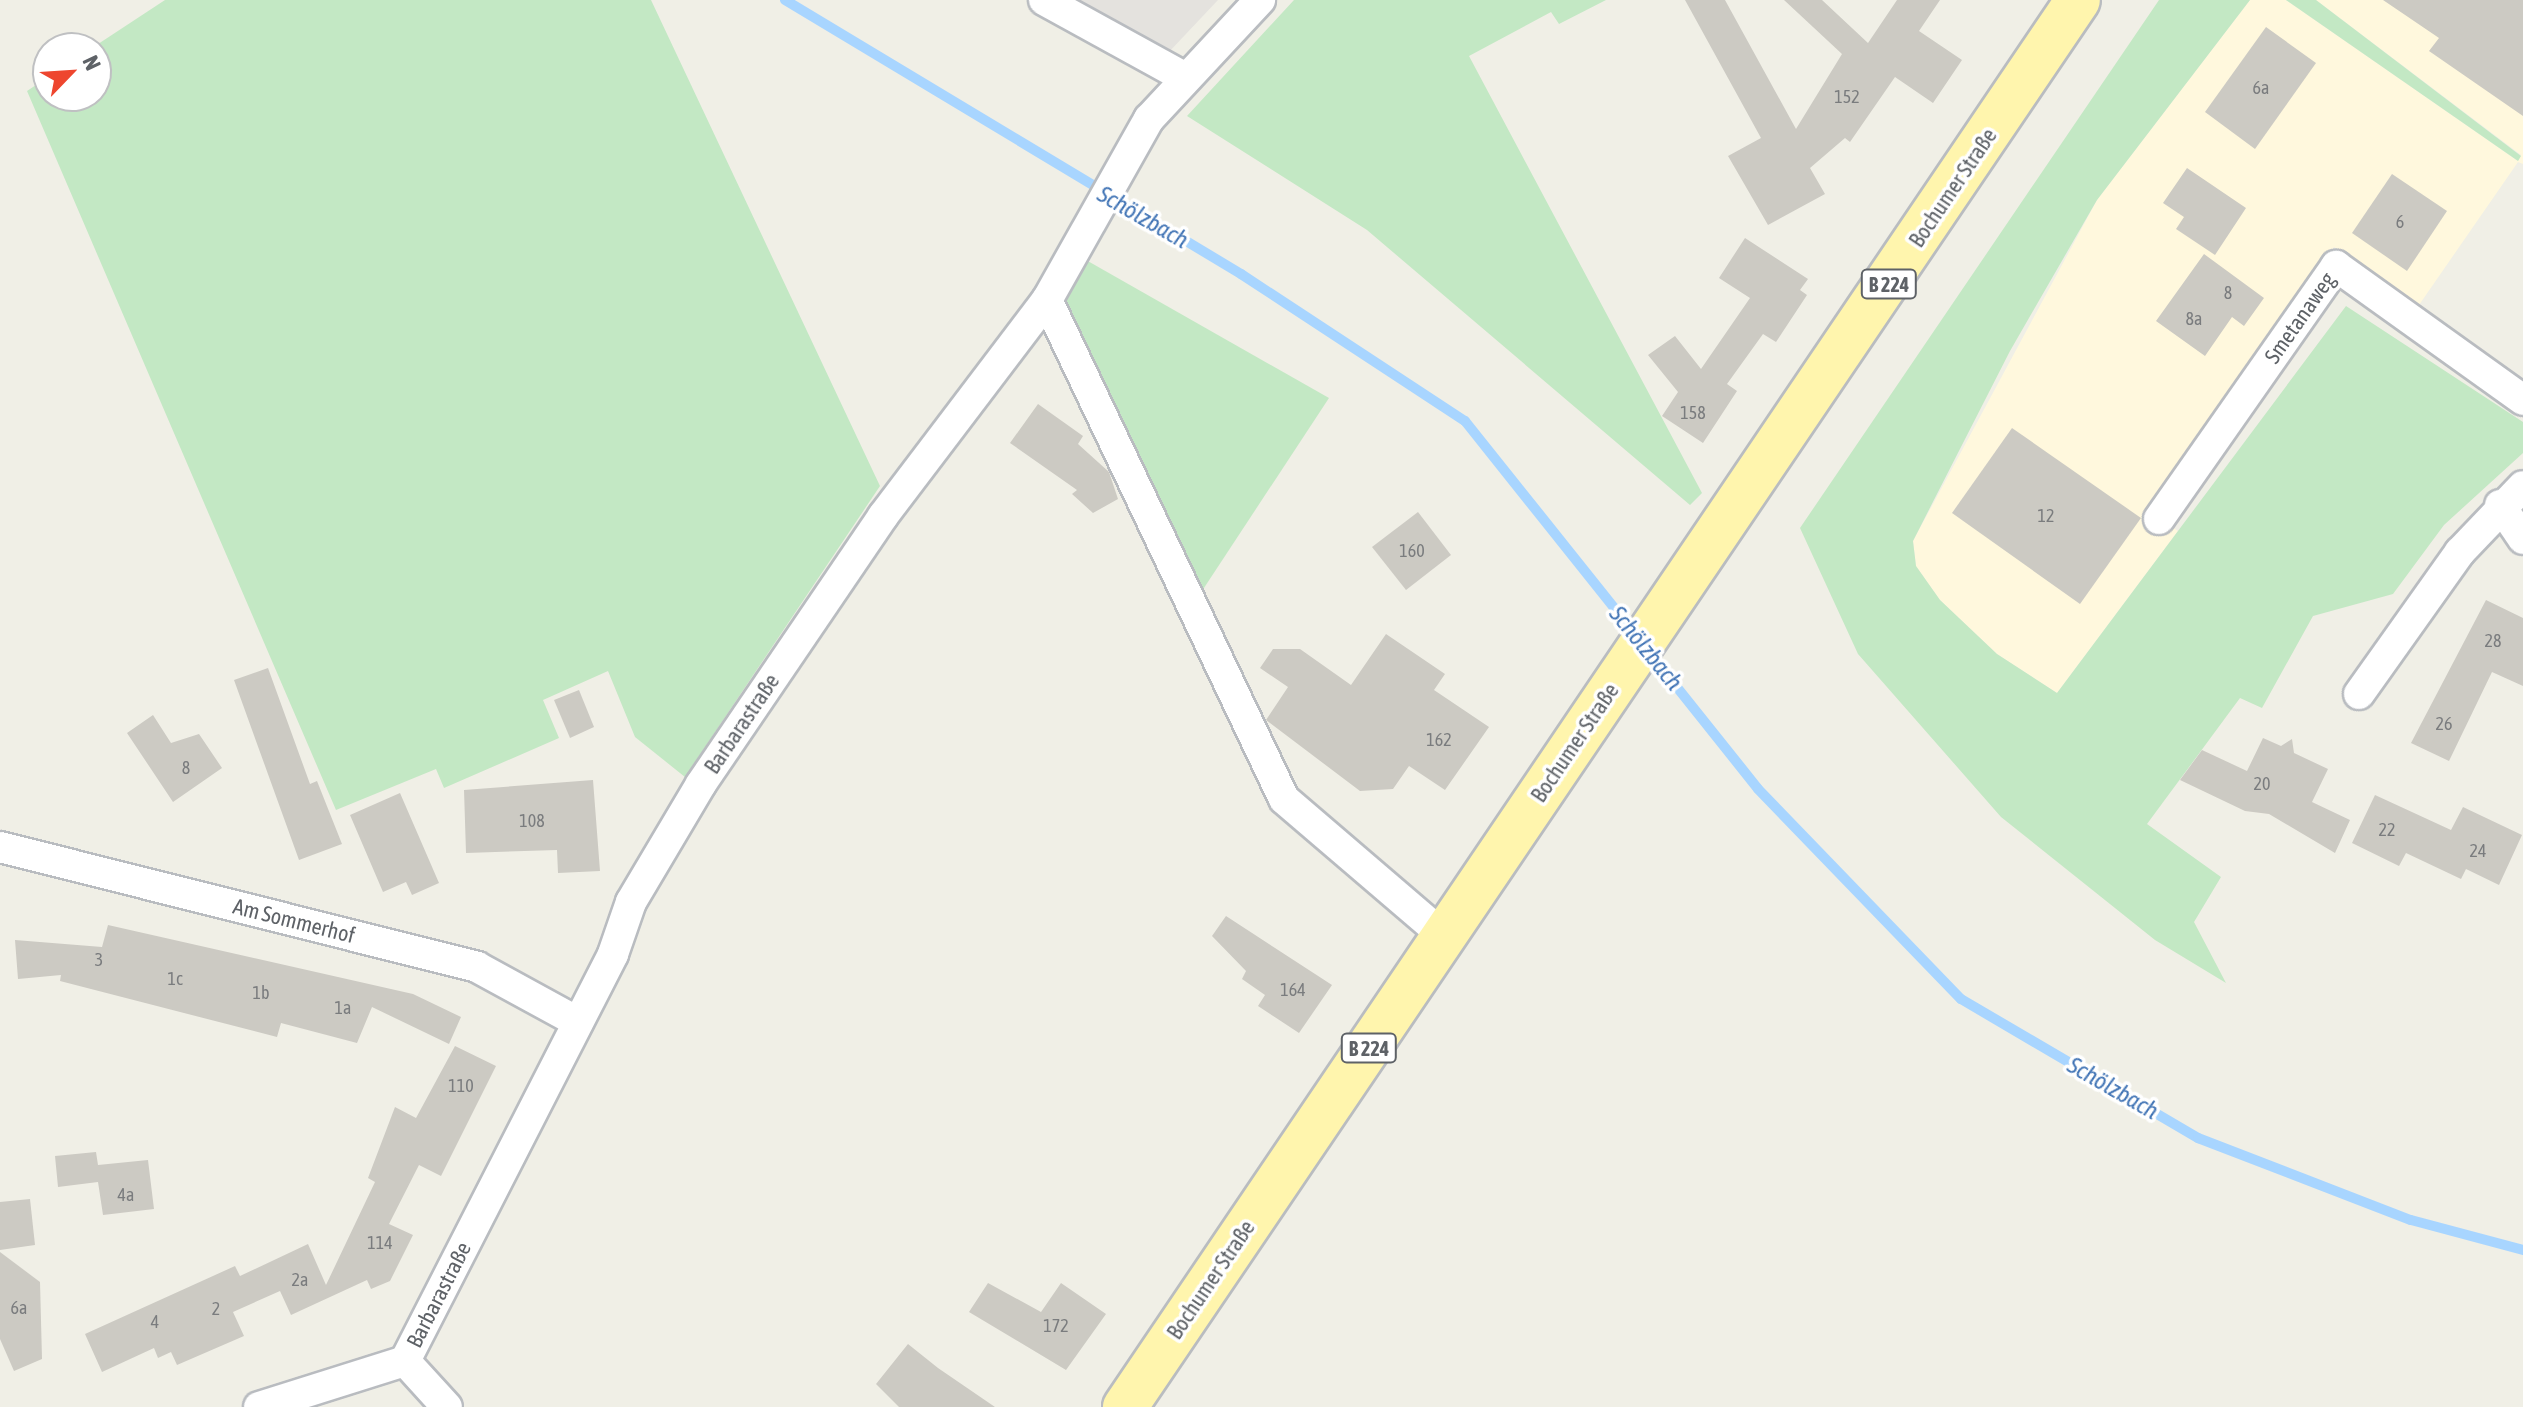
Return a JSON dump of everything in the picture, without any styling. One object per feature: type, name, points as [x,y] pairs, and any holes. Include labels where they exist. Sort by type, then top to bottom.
[{"type":"main road","name":"Bochumer Straße","points":[[1125,1407],[2078,0]]},
{"type":"street","points":[[1044,0],[1184,77]]},
{"type":"street","name":"Barbarastraße","points":[[447,1407],[405,1361],[578,1022],[631,902],[701,784],[883,516],[1047,300],[1131,151],[1184,77],[1260,0]]},
{"type":"street","name":"Smetanaweg","points":[[2159,519],[2336,266],[2523,400]]},
{"type":"street","points":[[1047,300],[1284,799],[1445,937]]},
{"type":"street","points":[[2359,694],[2500,505],[2523,486]]},
{"type":"street","points":[[2500,505],[2523,539]]},
{"type":"street","name":"Am Sommerhof","points":[[0,847],[477,967],[578,1022]]},
{"type":"street","points":[[259,1407],[405,1361]]},
{"type":"shaded area","points":[[1072,0],[1218,0],[1168,53]]},
{"type":"shaded area","points":[[2250,0],[2286,0],[2518,161],[2521,155],[2316,0],[2523,0],[2523,164],[2518,162],[2419,305],[2334,247],[2149,512],[2178,531],[2057,693],[1997,654],[1940,600],[1916,566],[1913,541],[2097,200]]},
{"type":"green space","points":[[165,0],[651,0],[880,486],[685,777],[635,737],[608,671],[543,700],[559,738],[444,788],[436,769],[336,810],[36,112],[112,112],[112,35]]},
{"type":"green space","points":[[1294,0],[1606,0],[1559,24],[1551,12],[1469,56],[1702,493],[1690,505],[1367,230],[1187,116]]},
{"type":"green space","points":[[2159,0],[2250,0],[2097,200],[2010,351],[1913,541],[1916,566],[1940,600],[1997,654],[2057,693],[2346,306],[2523,422],[2523,453],[2444,525],[2393,594],[2313,616],[2262,708],[2240,698],[2147,824],[2221,877],[2194,922],[2226,983],[2155,940],[2001,817],[1858,654],[1800,528]]},
{"type":"green space","points":[[2286,0],[2316,0],[2521,156],[2518,161]]},
{"type":"green space","points":[[1086,260],[1329,398],[1200,594],[1062,305]]},
{"type":"building","points":[[1685,0],[1725,0],[1796,129],[1842,54],[1784,0],[1822,0],[1868,43],[1897,0],[1940,0],[1919,31],[1962,60],[1933,103],[1895,77],[1850,142],[1845,138],[1810,168],[1825,194],[1768,225],[1728,156],[1761,138]]},
{"type":"building","points":[[2383,0],[2523,0],[2523,116],[2429,51],[2439,38]]},
{"type":"building","points":[[2266,27],[2316,63],[2255,149],[2205,112]]},
{"type":"building","points":[[2187,168],[2246,208],[2215,255],[2176,229],[2184,217],[2163,203]]},
{"type":"building","points":[[2392,174],[2447,211],[2407,271],[2352,233]]},
{"type":"building","points":[[1745,238],[1808,279],[1800,290],[1807,295],[1776,342],[1763,334],[1727,384],[1737,391],[1703,443],[1662,416],[1678,392],[1648,355],[1675,336],[1701,369],[1750,298],[1719,278]]},
{"type":"building","points":[[2204,254],[2264,298],[2244,326],[2232,317],[2205,356],[2156,321]]},
{"type":"building","points":[[1038,404],[1083,436],[1078,444],[1109,472],[1118,499],[1093,513],[1072,494],[1077,490],[1010,443]]},
{"type":"building","points":[[2012,428],[2141,518],[2080,604],[1952,513]]},
{"type":"building","points":[[1418,512],[1451,555],[1406,590],[1372,547]]},
{"type":"building","points":[[2486,600],[2523,618],[2523,686],[2492,672],[2449,761],[2411,743]]},
{"type":"building","points":[[1386,634],[1445,674],[1434,690],[1489,727],[1445,790],[1409,766],[1393,789],[1360,791],[1266,720],[1288,687],[1260,668],[1273,649],[1300,649],[1351,685]]},
{"type":"building","points":[[268,668],[310,784],[317,781],[342,844],[299,860],[234,680]]},
{"type":"building","points":[[579,690],[594,727],[570,738],[554,700]]},
{"type":"building","points":[[153,715],[171,743],[199,734],[222,768],[173,802],[127,733]]},
{"type":"building","points":[[2263,738],[2281,746],[2292,739],[2294,753],[2328,769],[2312,802],[2350,820],[2335,853],[2269,814],[2245,811],[2180,780],[2202,750],[2247,771]]},
{"type":"building","points":[[593,780],[600,871],[558,873],[557,850],[466,853],[464,790]]},
{"type":"building","points":[[400,793],[439,883],[412,895],[406,882],[383,892],[350,815]]},
{"type":"building","points":[[2375,795],[2451,830],[2463,807],[2522,835],[2499,885],[2466,869],[2461,879],[2406,853],[2399,866],[2352,843]]},
{"type":"building","points":[[1226,916],[1332,985],[1299,1033],[1258,1006],[1265,995],[1242,979],[1246,971],[1212,936]]},
{"type":"building","points":[[108,925],[413,994],[461,1017],[449,1044],[372,1007],[357,1043],[281,1023],[277,1037],[60,981],[61,975],[18,979],[15,940],[102,947]]},
{"type":"building","points":[[455,1046],[496,1066],[441,1176],[419,1165],[389,1224],[413,1235],[390,1281],[371,1289],[367,1280],[291,1315],[280,1291],[233,1312],[244,1336],[177,1365],[171,1352],[158,1358],[154,1348],[102,1372],[85,1334],[235,1266],[240,1276],[308,1244],[326,1285],[375,1182],[368,1178],[395,1107],[416,1118]]},
{"type":"building","points":[[96,1152],[98,1165],[148,1160],[154,1209],[103,1215],[98,1182],[58,1187],[55,1156]]},
{"type":"building","points":[[30,1199],[35,1245],[0,1250],[0,1202]]},
{"type":"building","points":[[0,1252],[40,1282],[42,1359],[14,1371],[0,1339]]},
{"type":"building","points":[[988,1283],[1041,1312],[1061,1283],[1106,1314],[1066,1370],[969,1312]]},
{"type":"building","points":[[908,1344],[995,1407],[899,1407],[876,1384]]},
{"type":"waterway","name":"Schölzbach","points":[[785,0],[1241,274],[1465,421],[1636,635]]},
{"type":"waterway","name":"Schölzbach","points":[[1648,651],[1758,789],[1961,999],[2198,1138],[2411,1220],[2523,1250]]}]
